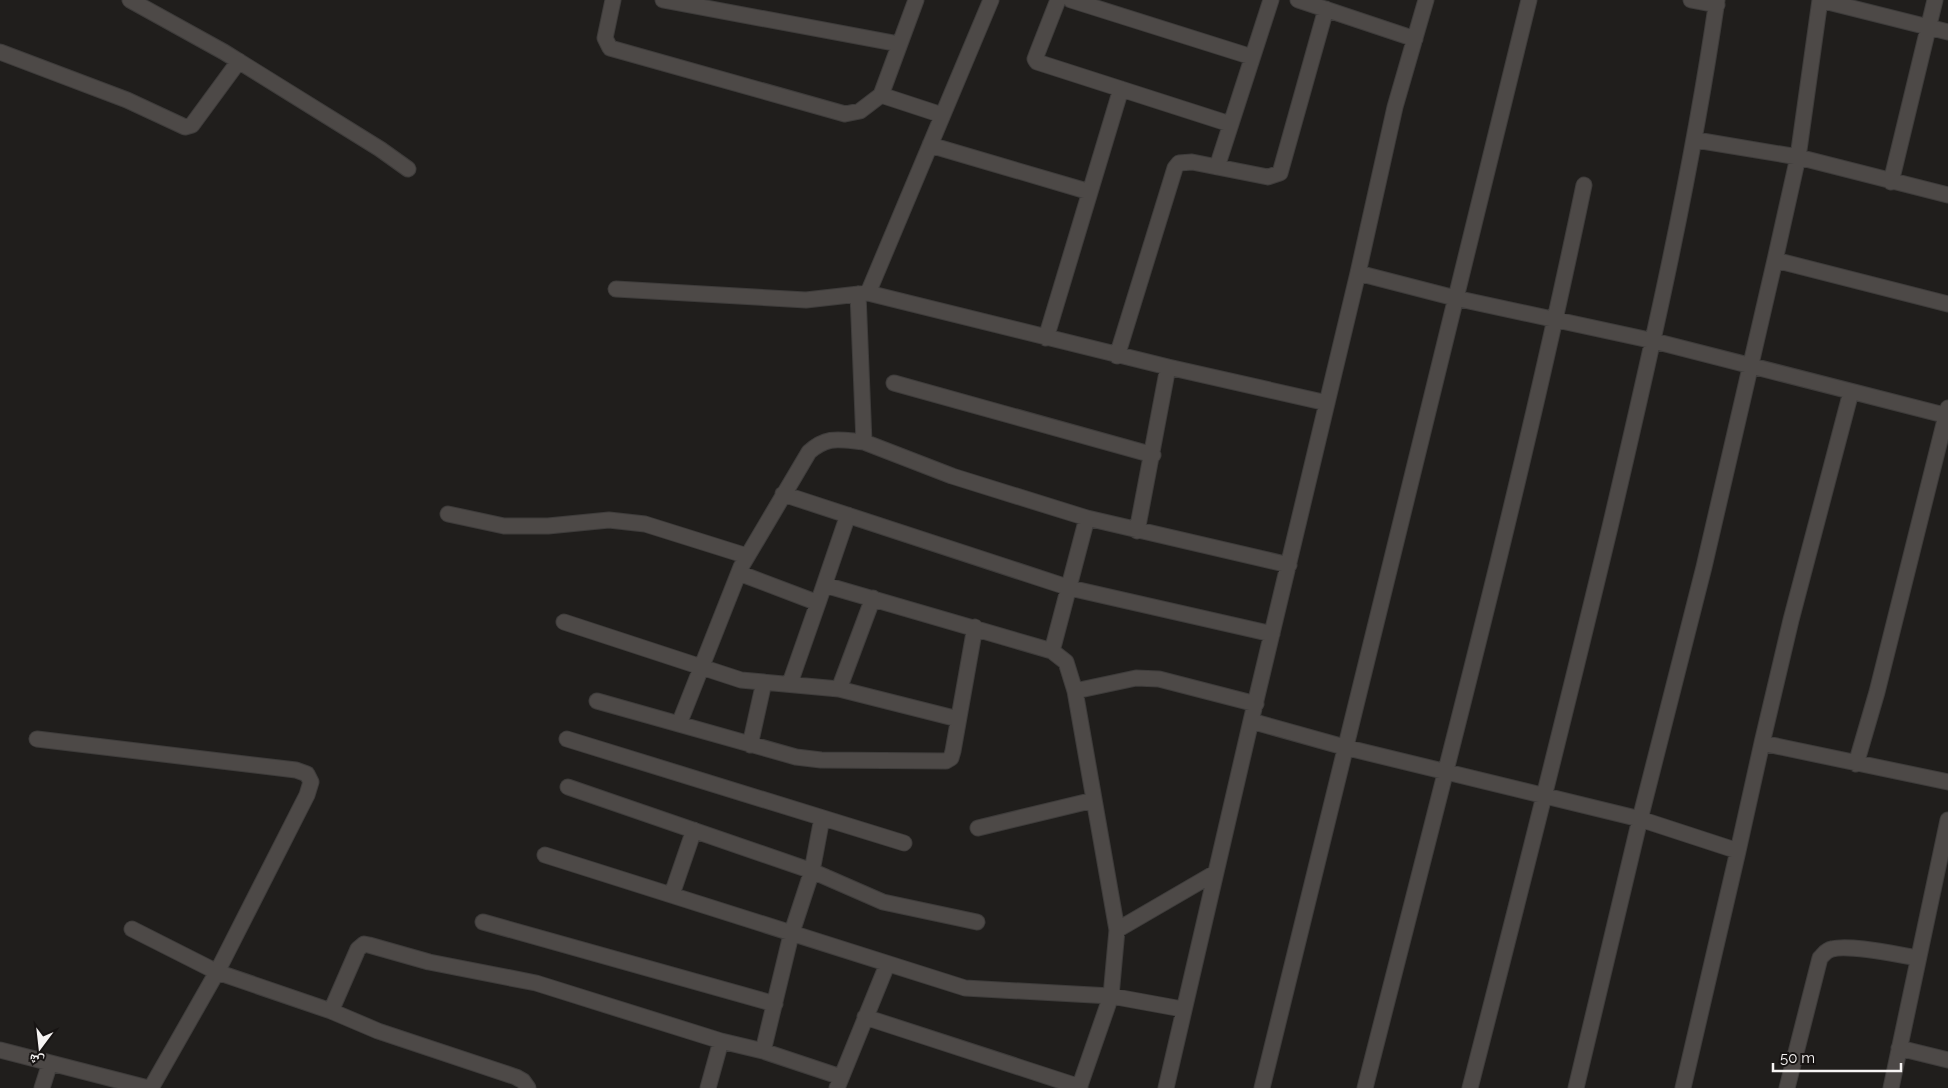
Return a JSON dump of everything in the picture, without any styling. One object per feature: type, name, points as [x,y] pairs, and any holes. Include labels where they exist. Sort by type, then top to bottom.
[{"type":"street","points":[[130,0],[239,61],[380,149],[408,169]]},
{"type":"street","points":[[613,0],[604,38],[610,48],[845,114],[860,111],[881,95],[916,0]]},
{"type":"street","points":[[663,0],[899,44]]},
{"type":"street","points":[[864,442],[863,294],[930,145],[991,0]]},
{"type":"street","points":[[1058,0],[1035,58],[1037,62],[1230,124]]},
{"type":"street","points":[[1072,0],[1252,58]]},
{"type":"street","points":[[1217,167],[1271,0]]},
{"type":"street","points":[[1298,0],[1415,39]]},
{"type":"street","points":[[1166,1088],[1182,1008],[1328,403],[1395,107],[1426,0]]},
{"type":"street","points":[[1262,1088],[1344,747],[1377,623],[1529,0]]},
{"type":"street","points":[[1470,1088],[1546,797],[1654,341],[1696,140],[1717,2],[1691,0]]},
{"type":"street","points":[[1576,1088],[1640,819],[1704,567],[1775,260],[1798,157],[1820,0],[1860,5],[1928,28],[1948,32]]},
{"type":"street","points":[[1891,182],[1935,0]]},
{"type":"street","points":[[1117,356],[1175,168],[1179,163],[1185,162],[1268,177],[1280,174],[1326,9]]},
{"type":"street","points":[[0,52],[127,100],[185,126],[192,125],[239,61]]},
{"type":"street","points":[[1046,338],[1121,89]]},
{"type":"street","points":[[881,95],[942,115]]},
{"type":"street","points":[[1696,140],[1798,157],[1948,195]]},
{"type":"street","points":[[930,145],[1090,192]]},
{"type":"street","points":[[1365,1088],[1446,771],[1556,321],[1584,185]]},
{"type":"street","points":[[1775,260],[1948,304]]},
{"type":"street","points":[[1358,273],[1455,298],[1654,341],[1851,392],[1947,413],[1877,692],[1856,764]]},
{"type":"street","points":[[616,289],[806,300],[863,294],[1117,356],[1328,403]]},
{"type":"street","points":[[1137,531],[1153,455],[1168,367]]},
{"type":"street","points":[[894,384],[1153,455]]},
{"type":"street","points":[[1683,1088],[1791,620],[1851,392]]},
{"type":"street","points":[[679,724],[747,556],[808,452],[818,443],[830,439],[864,442],[952,476],[1087,518],[1289,566]]},
{"type":"street","points":[[783,494],[1070,588],[1272,634]]},
{"type":"street","points":[[448,514],[504,526],[548,526],[609,520],[645,524],[747,556]]},
{"type":"street","points":[[790,684],[848,515]]},
{"type":"street","points":[[1052,651],[1087,518]]},
{"type":"street","points":[[739,573],[818,603]]},
{"type":"street","points":[[825,585],[975,627],[1052,651],[1066,662],[1075,691],[1117,930],[1111,996],[1080,1087],[865,1017]]},
{"type":"street","points":[[839,688],[873,598]]},
{"type":"street","points":[[564,622],[740,680],[839,688],[958,719]]},
{"type":"street","points":[[597,701],[750,745],[820,760],[939,762],[951,758],[975,627]]},
{"type":"street","points":[[1075,691],[1136,678],[1158,679],[1256,704]]},
{"type":"street","points":[[750,745],[764,682]]},
{"type":"street","points":[[1252,721],[1344,747],[1640,819],[1738,850]]},
{"type":"street","points":[[0,1050],[150,1088],[217,972],[307,795],[311,782],[307,774],[287,768],[38,739]]},
{"type":"street","points":[[567,739],[904,843]]},
{"type":"street","points":[[1762,743],[1948,782]]},
{"type":"street","points":[[568,787],[812,871],[883,902],[977,922]]},
{"type":"street","points":[[978,828],[1094,800]]},
{"type":"street","points":[[762,1051],[791,935],[812,871],[822,818]]},
{"type":"street","points":[[1891,1088],[1948,820]]},
{"type":"street","points":[[672,894],[694,830]]},
{"type":"street","points":[[545,854],[672,894],[791,935],[965,988],[1111,996],[1182,1008]]},
{"type":"street","points":[[1117,930],[1214,874]]},
{"type":"street","points":[[483,922],[774,1004]]},
{"type":"street","points":[[132,929],[217,972],[331,1011],[378,1031],[516,1077],[523,1081],[528,1088]]},
{"type":"street","points":[[331,1011],[358,949],[364,944],[369,944],[429,962],[536,983],[720,1041],[762,1051],[839,1083],[887,965]]},
{"type":"street","points":[[1787,1088],[1820,958],[1825,952],[1833,948],[1849,948],[1918,958]]},
{"type":"street","points":[[708,1088],[720,1041]]},
{"type":"street","points":[[1899,1048],[1948,1060]]},
{"type":"street","points":[[42,1088],[50,1063]]}]
